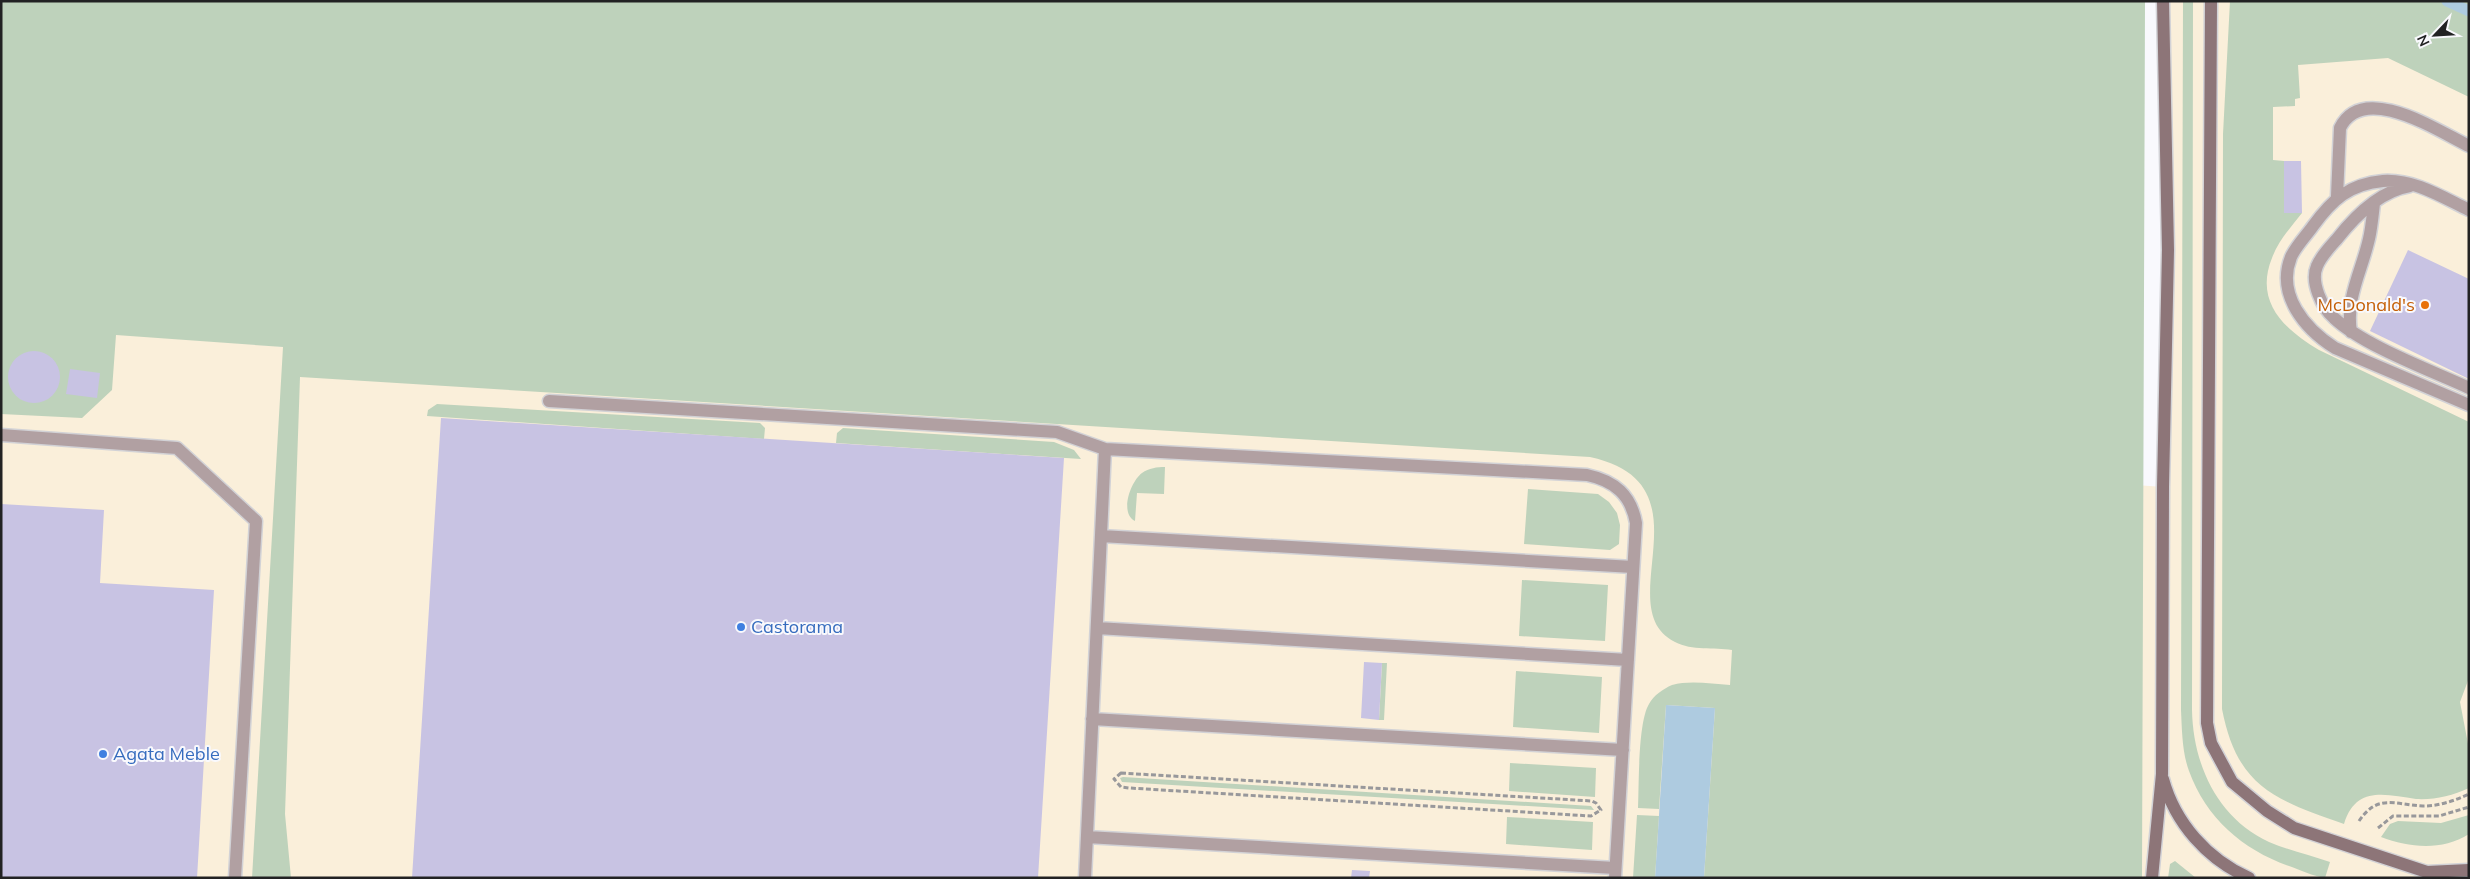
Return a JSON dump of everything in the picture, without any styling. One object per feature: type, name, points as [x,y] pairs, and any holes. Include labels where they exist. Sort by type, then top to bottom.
[{"type":"main road","points":[[2152,878],[2162,774],[2163,487],[2168,250],[2163,1]]},
{"type":"main road","points":[[2211,1],[2208,732],[2226,773],[2257,804],[2294,828],[2427,872],[2469,870]]},
{"type":"main road","points":[[2162,774],[2174,807],[2197,840],[2228,868],[2249,878]]},
{"type":"lane","points":[[2337,196],[2340,128],[2344,119],[2352,114],[2372,109],[2392,109],[2469,146]]},
{"type":"lane","points":[[2469,210],[2414,185],[2384,181],[2370,184],[2337,196],[2328,205],[2292,255],[2288,266],[2289,291],[2298,315],[2318,338],[2335,348],[2469,405]]},
{"type":"lane","points":[[2414,185],[2394,191],[2356,217],[2316,267],[2317,288],[2327,311],[2352,332],[2469,388]]},
{"type":"lane","points":[[2352,332],[2349,320],[2351,302],[2370,234],[2374,203]]},
{"type":"lane","points":[[549,402],[1057,432],[1105,449],[1587,475],[1602,478],[1618,487],[1634,511],[1636,523],[1634,567],[1615,873],[1087,837]]},
{"type":"lane","points":[[1,435],[177,448],[256,521],[235,878]]},
{"type":"lane","points":[[1085,878],[1105,449]]},
{"type":"lane","points":[[1101,536],[1634,567]]},
{"type":"lane","points":[[1097,628],[1628,660]]},
{"type":"lane","points":[[1092,719],[1623,750]]},
{"type":"path","points":[[1122,773],[1131,773],[1592,801],[1601,810],[1591,816],[1129,788],[1121,787],[1114,778],[1122,773]]},
{"type":"path","points":[[2357,823],[2365,812],[2377,803],[2396,802],[2431,805],[2449,802],[2469,794]]},
{"type":"path","points":[[2369,853],[2376,830],[2393,816],[2439,816],[2469,807]]},
{"type":"shaded area","points":[[2163,1],[2469,1],[2469,878],[1,878],[1,322],[115,334],[2163,487]]},
{"type":"green space","points":[[1,1],[2145,1],[2142,878],[1704,878],[1715,708],[1666,705],[1659,809],[1638,808],[1641,738],[1645,713],[1649,704],[1665,688],[1686,683],[1730,685],[1732,650],[1696,648],[1682,645],[1675,642],[1657,625],[1650,603],[1654,547],[1653,518],[1646,493],[1626,471],[1590,457],[300,377],[285,814],[291,878],[252,878],[283,347],[116,335],[112,390],[82,418],[1,414]]},
{"type":"green space","points":[[2183,1],[2193,1],[2193,730],[2203,769],[2211,787],[2235,819],[2251,832],[2269,842],[2330,862],[2325,878],[2272,859],[2256,851],[2228,830],[2205,803],[2196,788],[2189,771],[2184,749],[2181,710]]},
{"type":"green space","points":[[2230,1],[2469,1],[2469,97],[2388,58],[2298,65],[2300,98],[2295,99],[2295,106],[2273,107],[2273,160],[2284,161],[2284,213],[2302,213],[2278,246],[2267,274],[2267,288],[2270,301],[2276,313],[2284,324],[2319,350],[2469,422],[2469,678],[2460,702],[2469,749],[2469,788],[2450,795],[2429,799],[2373,795],[2356,803],[2349,812],[2344,824],[2298,807],[2279,798],[2263,787],[2249,773],[2238,756],[2229,735],[2222,709],[2223,134]]},
{"type":"green space","points":[[437,404],[760,423],[765,428],[764,439],[427,416],[428,410]]},
{"type":"green space","points":[[843,428],[1054,442],[1074,450],[1081,459],[836,443],[837,433]]},
{"type":"green space","points":[[1165,467],[1164,494],[1137,493],[1135,521],[1130,517],[1127,504],[1134,483],[1145,471]]},
{"type":"green space","points":[[1528,489],[1598,494],[1609,502],[1617,513],[1620,525],[1619,544],[1610,550],[1524,544]]},
{"type":"green space","points":[[1522,580],[1608,585],[1605,641],[1519,636]]},
{"type":"green space","points":[[1382,663],[1387,663],[1384,720],[1379,720]]},
{"type":"green space","points":[[1516,671],[1602,677],[1599,733],[1513,727]]},
{"type":"green space","points":[[1510,763],[1596,768],[1595,797],[1509,791]]},
{"type":"green space","points":[[1120,778],[1591,806],[1594,810],[1122,782]]},
{"type":"green space","points":[[1637,815],[1659,816],[1655,878],[1633,878]]},
{"type":"green space","points":[[2469,815],[2469,834],[2448,843],[2426,846],[2414,845],[2403,844],[2381,837],[2390,824],[2398,821],[2441,823]]},
{"type":"green space","points":[[1507,817],[1593,822],[1592,850],[1506,844]]},
{"type":"green space","points":[[2175,861],[2196,878],[2168,878],[2170,864]]},
{"type":"water","points":[[1666,705],[1715,708],[1704,878],[1655,878]]},
{"type":"building","points":[[2284,161],[2301,161],[2302,213],[2284,213]]},
{"type":"building","name":"McDonald's","points":[[2408,250],[2469,279],[2469,379],[2370,331]]},
{"type":"building","points":[[29,351],[39,351],[53,358],[60,372],[60,382],[53,396],[39,403],[29,403],[19,399],[12,392],[8,382],[8,372],[12,362],[19,355]]},
{"type":"building","points":[[70,369],[100,373],[97,398],[66,394]]},
{"type":"building","name":"Castorama","points":[[441,418],[1064,458],[1038,878],[412,878]]},
{"type":"building","name":"Agata Meble","points":[[1,504],[104,510],[100,583],[214,590],[197,878],[1,878]]},
{"type":"building","points":[[1364,662],[1382,663],[1379,720],[1361,718]]},
{"type":"building","points":[[1352,870],[1370,871],[1369,878],[1351,878]]},
{"type":"waterway","points":[[2447,1],[2469,11]]},
{"type":"place","name":"McDonald's","points":[[2425,305]]},
{"type":"place","name":"Castorama","points":[[741,627]]},
{"type":"place","name":"Agata Meble","points":[[103,754]]}]
